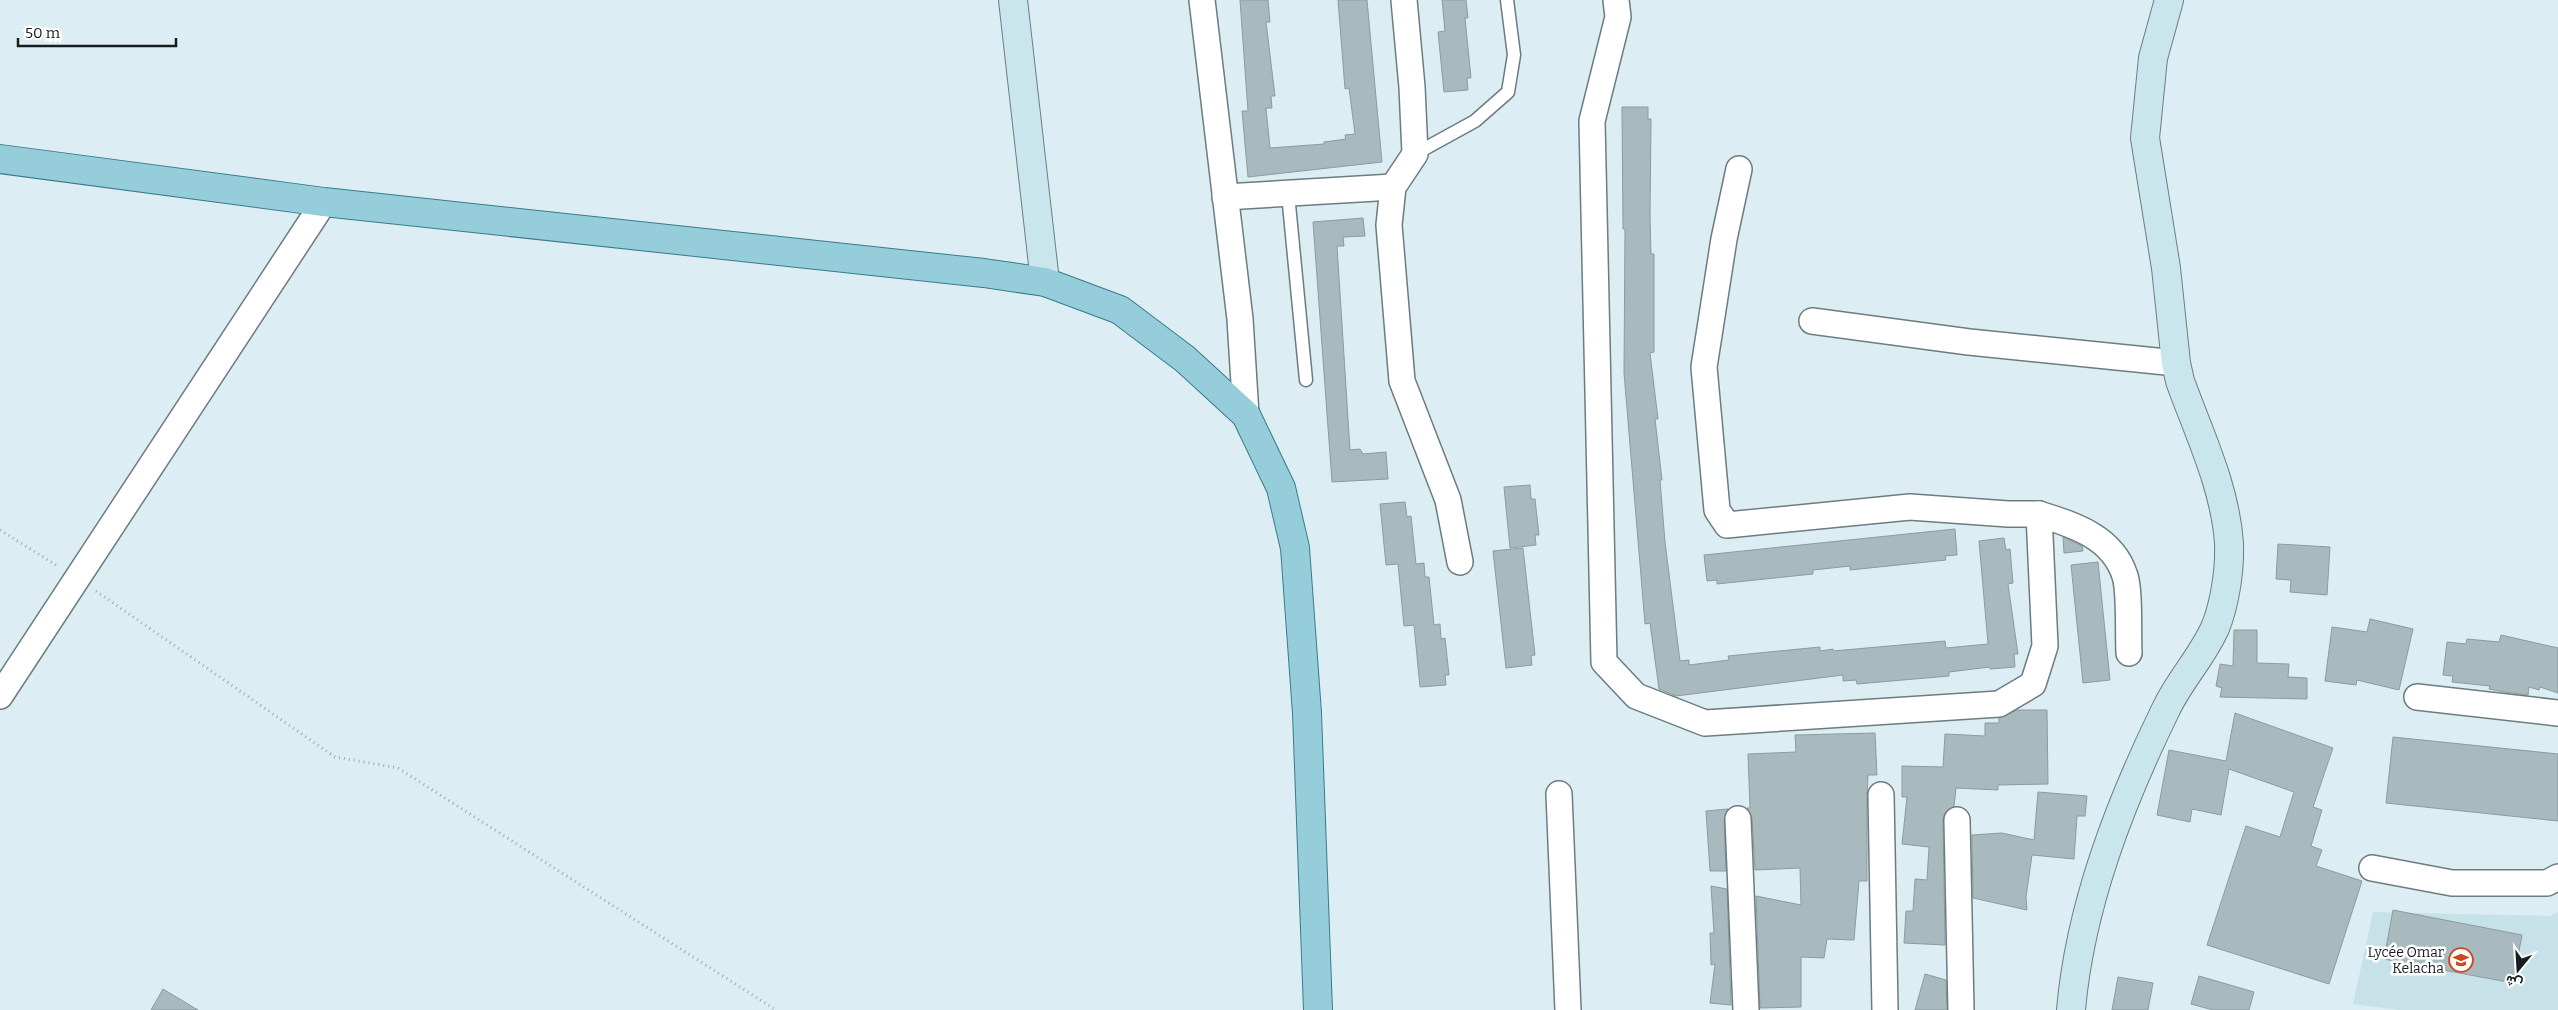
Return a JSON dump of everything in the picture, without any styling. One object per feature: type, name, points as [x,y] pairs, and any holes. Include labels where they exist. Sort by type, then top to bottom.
[{"type":"main road","points":[[1013,0],[1045,282]]},
{"type":"main road","points":[[2071,1010],[2075,969],[2109,840],[2166,708],[2215,628],[2225,593],[2229,544],[2222,491],[2180,381],[2176,362],[2166,268],[2146,138],[2152,58],[2169,0]]},
{"type":"main road","points":[[0,159],[324,202],[974,272],[1045,282],[1120,310],[1185,359],[1246,415],[1281,488],[1295,548],[1307,714],[1318,1010]]},
{"type":"street","points":[[1202,0],[1240,319],[1246,415]]},
{"type":"street","points":[[1404,0],[1412,87],[1415,154],[1393,187],[1389,225],[1402,381],[1448,500],[1460,562]]},
{"type":"street","points":[[1616,0],[1618,17],[1592,121],[1604,662],[1636,696],[1705,723],[1999,704],[2033,684],[2045,646],[2039,514]]},
{"type":"street","points":[[1739,168],[1724,240],[1704,367],[1717,510],[1727,524],[1910,507],[2039,514],[2072,524],[2107,544],[2126,576],[2129,653]]},
{"type":"street","points":[[1226,197],[1393,187]]},
{"type":"street","points":[[0,696],[324,202]]},
{"type":"street","points":[[1812,321],[1969,342],[2176,362]]},
{"type":"street","points":[[2417,697],[2558,713]]},
{"type":"street","points":[[1559,794],[1568,1010]]},
{"type":"street","points":[[1881,795],[1885,1010]]},
{"type":"street","points":[[1738,818],[1746,1010]]},
{"type":"street","points":[[1957,820],[1961,1010]]},
{"type":"street","points":[[2372,868],[2452,884],[2547,883],[2558,877]]},
{"type":"lane","points":[[1415,154],[1475,121],[1508,92],[1514,55],[1508,0]]},
{"type":"lane","points":[[1288,194],[1306,380]]},
{"type":"path","points":[[0,530],[78,579],[335,757],[398,768],[776,1010]]},
{"type":"shaded area","name":"Lycée Omar Kelacha","points":[[2373,912],[2550,916],[2558,912],[2558,1010],[2400,1010],[2353,1004]]},
{"type":"building","points":[[1240,0],[1268,0],[1270,22],[1266,22],[1275,96],[1271,96],[1272,108],[1266,108],[1270,148],[1324,144],[1324,142],[1346,139],[1345,135],[1355,134],[1349,88],[1345,89],[1338,0],[1367,0],[1382,162],[1248,177],[1242,111],[1248,111]]},
{"type":"building","points":[[1442,0],[1466,0],[1468,18],[1465,18],[1471,78],[1467,78],[1468,90],[1444,92],[1438,32],[1445,31]]},
{"type":"building","points":[[1622,107],[1648,107],[1648,119],[1651,119],[1650,217],[1651,254],[1654,254],[1654,352],[1650,353],[1658,419],[1655,419],[1662,480],[1660,480],[1665,542],[1680,661],[1689,660],[1689,665],[1729,660],[1728,656],[1820,647],[1820,651],[1833,649],[1833,651],[1945,641],[1946,648],[1988,644],[1979,541],[2004,538],[2006,550],[2010,549],[2013,583],[2008,584],[2018,654],[2014,654],[2015,667],[1990,669],[1990,667],[1949,672],[1949,676],[1857,684],[1856,680],[1843,681],[1843,675],[1676,696],[1659,689],[1650,623],[1645,624],[1624,373],[1625,229],[1623,229]]},
{"type":"building","points":[[1363,218],[1365,236],[1343,237],[1344,246],[1337,246],[1350,450],[1360,449],[1363,454],[1386,452],[1388,479],[1332,482],[1313,222]]},
{"type":"building","points":[[1530,485],[1531,499],[1535,499],[1539,535],[1535,535],[1536,545],[1510,548],[1504,487]]},
{"type":"building","points":[[1405,502],[1407,517],[1411,516],[1416,564],[1424,563],[1425,577],[1429,577],[1434,625],[1440,624],[1441,639],[1445,638],[1449,675],[1445,675],[1446,685],[1420,687],[1414,625],[1404,626],[1398,564],[1386,565],[1380,504]]},
{"type":"building","points":[[1955,529],[1957,555],[1945,556],[1946,560],[1850,570],[1850,566],[1813,570],[1813,574],[1717,584],[1717,580],[1707,581],[1704,555]]},
{"type":"building","points":[[2063,537],[2082,546],[2083,551],[2064,553]]},
{"type":"building","points":[[2278,544],[2330,547],[2327,595],[2290,592],[2291,580],[2276,579]]},
{"type":"building","points":[[1523,548],[1535,655],[1531,656],[1532,665],[1506,668],[1493,551]]},
{"type":"building","points":[[2098,562],[2110,680],[2083,683],[2071,565]]},
{"type":"building","points":[[2370,619],[2413,629],[2399,690],[2357,680],[2356,685],[2325,681],[2332,627],[2367,632]]},
{"type":"building","points":[[2234,630],[2257,630],[2257,663],[2289,664],[2288,677],[2307,678],[2307,699],[2220,697],[2222,688],[2216,686],[2220,664],[2233,666]]},
{"type":"building","points":[[2501,635],[2558,648],[2558,693],[2540,687],[2539,690],[2529,687],[2528,695],[2504,692],[2489,689],[2490,686],[2452,682],[2453,676],[2443,675],[2447,642],[2466,644],[2467,639],[2499,642]]},
{"type":"building","points":[[2017,710],[2047,710],[2048,784],[1998,785],[1998,790],[1956,788],[1954,806],[1945,813],[1943,820],[1945,945],[1904,943],[1906,911],[1913,911],[1915,879],[1927,880],[1929,847],[1902,844],[1907,797],[1902,797],[1902,766],[1943,767],[1945,734],[1985,736],[1985,723],[1999,723],[1999,718]]},
{"type":"building","points":[[2235,713],[2333,748],[2313,807],[2322,810],[2311,846],[2322,850],[2316,866],[2362,881],[2329,984],[2207,945],[2246,826],[2280,837],[2294,792],[2229,769],[2221,815],[2192,809],[2190,822],[2157,815],[2169,750],[2226,761]]},
{"type":"building","points":[[1875,733],[1877,775],[1868,775],[1867,881],[1859,881],[1854,940],[1827,939],[1824,958],[1801,957],[1801,1007],[1760,1008],[1756,896],[1801,905],[1800,868],[1755,870],[1752,818],[1747,808],[1750,808],[1748,754],[1796,752],[1795,735]]},
{"type":"building","points":[[2393,737],[2558,754],[2558,821],[2386,803]]},
{"type":"building","points":[[2038,792],[2087,796],[2085,816],[2077,816],[2074,859],[2032,855],[2026,897],[2027,910],[1973,898],[1972,835],[2002,833],[2034,840]]},
{"type":"building","points":[[1728,809],[1724,820],[1726,871],[1710,871],[1706,811]]},
{"type":"building","points":[[1711,886],[1727,889],[1731,1005],[1710,1003],[1715,964],[1711,965],[1710,933],[1714,933]]},
{"type":"building","points":[[2393,910],[2522,935],[2513,983],[2384,959]]},
{"type":"building","points":[[1925,974],[1946,980],[1947,1010],[1915,1010]]},
{"type":"building","points":[[2199,976],[2254,992],[2249,1010],[2213,1010],[2191,1004]]},
{"type":"building","points":[[2118,977],[2153,983],[2148,1010],[2112,1010]]},
{"type":"building","points":[[163,989],[198,1010],[151,1010]]},
{"type":"place","name":"Lycée Omar Kelacha","points":[[2461,960]]}]
